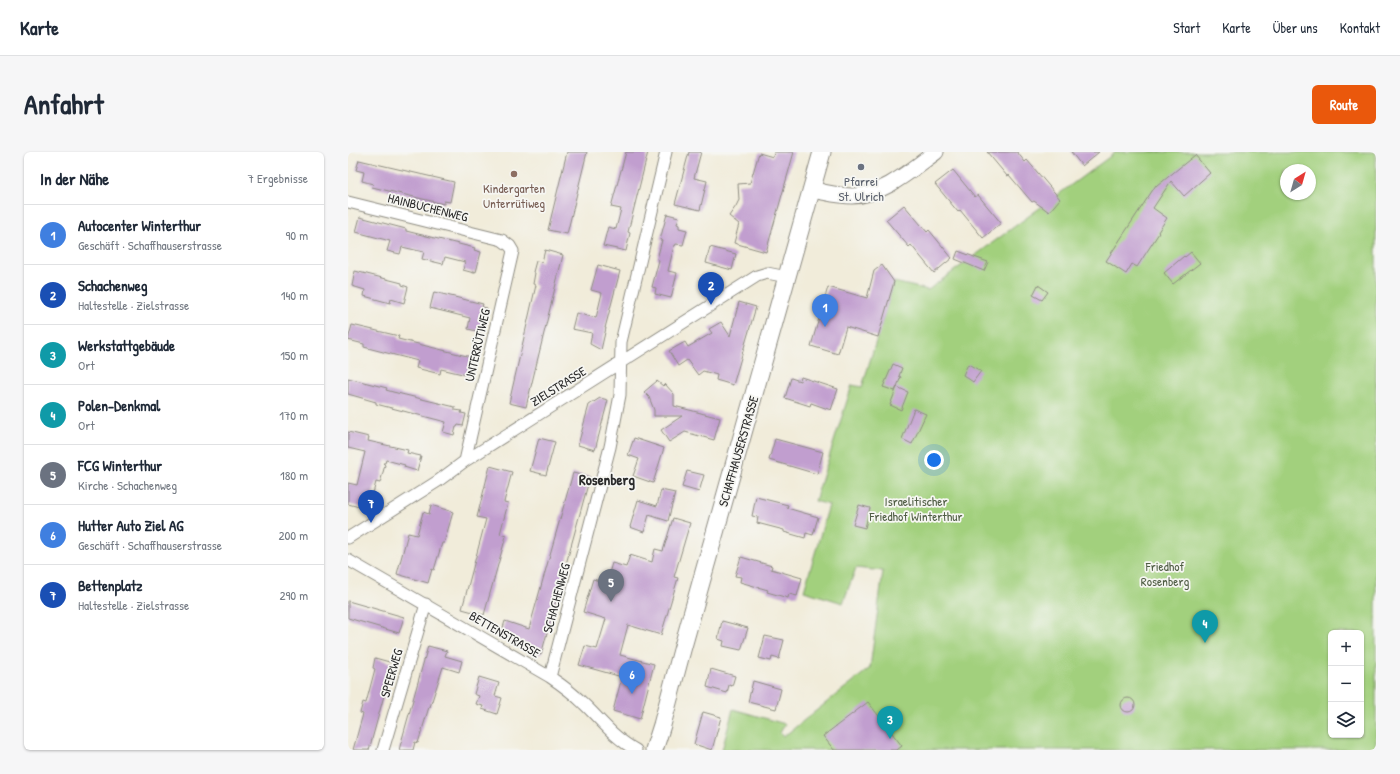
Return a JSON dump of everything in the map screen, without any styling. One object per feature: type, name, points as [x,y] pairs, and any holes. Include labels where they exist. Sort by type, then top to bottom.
[{"type":"main road","name":"SCHAFFHAUSERSTRASSE","points":[[654,750],[822,152]]},
{"type":"main road","points":[[812,190],[844,196],[864,195],[886,187],[904,176],[936,152]]},
{"type":"street","name":"SCHACHENWEG","points":[[550,677],[610,447],[620,395],[621,342],[666,152]]},
{"type":"street","name":"HAINBUCHENWEG","points":[[348,202],[502,240]]},
{"type":"street","name":"UNTERRÜTIWEG","points":[[465,461],[513,252],[510,246],[502,240]]},
{"type":"street","name":"ZIELSTRASSE","points":[[348,538],[438,481],[465,461],[757,276],[766,273],[787,277]]},
{"type":"street","name":"BETTENSTRASSE","points":[[348,560],[550,677],[585,704],[613,734],[636,750]]},
{"type":"street","name":"SPEERWEG","points":[[383,750],[426,604]]},
{"type":"green space","name":"Friedhof Rosenberg","points":[[1116,152],[1376,152],[1376,750],[722,750],[733,709],[785,724],[780,733],[783,737],[870,668],[883,571],[856,568],[843,603],[804,591],[829,505],[815,501],[852,385],[862,387],[894,282],[928,290]]},
{"type":"building","points":[[567,152],[587,152],[567,234],[548,230]]},
{"type":"building","points":[[626,152],[648,152],[628,232],[630,233],[626,251],[603,246],[608,227],[616,229],[621,209],[611,207]]},
{"type":"building","points":[[689,152],[701,152],[694,178],[707,181],[700,210],[675,204]]},
{"type":"building","points":[[774,152],[794,152],[766,252],[734,243],[739,224],[729,216],[739,200],[738,184],[750,183],[759,153],[773,157]]},
{"type":"building","points":[[987,152],[1017,152],[1025,162],[1027,160],[1060,199],[1049,212],[1034,201],[1032,202]]},
{"type":"building","points":[[1071,152],[1099,152],[1082,166]]},
{"type":"building","points":[[1195,155],[1210,173],[1184,196],[1171,181],[1153,208],[1167,218],[1137,267],[1132,264],[1126,274],[1106,261],[1156,185],[1157,186]]},
{"type":"building","points":[[359,160],[454,182],[450,202],[444,201],[444,204],[372,187],[373,184],[362,181],[364,172],[356,170]]},
{"type":"building","points":[[953,170],[975,197],[978,195],[1001,223],[983,238],[960,210],[958,212],[935,184]]},
{"type":"building","points":[[904,205],[927,232],[929,230],[952,258],[934,273],[911,245],[909,247],[886,220]]},
{"type":"building","points":[[667,214],[679,217],[677,224],[679,225],[679,228],[687,230],[683,245],[676,244],[674,246],[668,271],[677,273],[671,298],[655,294],[656,288],[652,287],[659,260],[657,259],[662,240],[660,240]]},
{"type":"building","points":[[360,217],[406,229],[406,231],[475,248],[474,250],[481,252],[476,272],[474,271],[474,273],[463,270],[465,262],[445,257],[443,264],[422,259],[424,252],[402,247],[400,254],[387,251],[390,241],[356,232]]},
{"type":"building","points":[[710,247],[736,254],[732,270],[706,263]]},
{"type":"building","points":[[545,250],[563,255],[526,407],[509,403],[536,285],[533,284],[535,273],[533,272],[536,261],[542,262]]},
{"type":"building","points":[[958,251],[988,262],[984,271],[955,259]]},
{"type":"building","points":[[1191,252],[1200,263],[1173,284],[1164,273]]},
{"type":"building","points":[[598,265],[620,271],[605,328],[601,350],[590,344],[592,333],[572,329],[576,313],[596,318],[602,293],[591,290]]},
{"type":"building","points":[[882,265],[894,282],[878,337],[846,327],[838,354],[811,346],[828,287],[867,298],[874,271]]},
{"type":"building","points":[[355,271],[402,283],[402,285],[408,287],[404,303],[391,299],[390,303],[364,296],[365,290],[352,286]]},
{"type":"building","points":[[1038,285],[1048,292],[1042,300],[1033,295]]},
{"type":"building","points":[[434,292],[483,304],[482,307],[487,308],[481,332],[468,329],[470,318],[430,308]]},
{"type":"building","points":[[739,302],[756,307],[733,385],[716,380],[717,375],[703,371],[698,375],[687,360],[678,366],[669,351],[685,342],[688,347],[712,333],[709,329],[721,322],[730,336]]},
{"type":"building","points":[[352,325],[399,336],[398,339],[475,358],[471,376],[441,369],[440,374],[416,368],[418,361],[364,347],[364,344],[348,340]]},
{"type":"building","points":[[893,364],[902,368],[899,376],[901,377],[895,391],[883,387]]},
{"type":"building","points":[[968,364],[981,371],[973,382],[963,375]]},
{"type":"building","points":[[801,377],[838,389],[831,410],[811,403],[810,406],[785,398],[791,378],[800,381]]},
{"type":"building","points":[[348,378],[387,388],[386,390],[393,392],[455,407],[455,410],[462,411],[461,413],[466,414],[463,426],[458,425],[456,427],[454,435],[443,432],[446,422],[376,404],[376,402],[348,394]]},
{"type":"building","points":[[657,381],[663,386],[665,384],[674,394],[674,406],[720,418],[714,440],[685,432],[669,442],[661,430],[682,416],[654,416],[654,410],[649,397],[644,392]]},
{"type":"building","points":[[897,387],[908,392],[901,410],[890,405]]},
{"type":"building","points":[[600,398],[608,400],[595,450],[578,445],[589,405]]},
{"type":"building","points":[[914,409],[926,414],[912,444],[902,439]]},
{"type":"building","points":[[348,432],[369,437],[368,441],[408,450],[407,453],[421,456],[417,471],[404,467],[405,465],[386,460],[385,463],[383,463],[385,465],[380,483],[376,482],[371,501],[369,501],[367,509],[348,504],[348,483],[357,485],[365,452],[348,448]]},
{"type":"building","points":[[539,438],[555,442],[546,475],[530,471]]},
{"type":"building","points":[[634,438],[664,448],[653,483],[633,476],[639,459],[628,455]]},
{"type":"building","points":[[775,439],[823,452],[817,474],[769,460]]},
{"type":"building","points":[[490,466],[512,472],[504,502],[508,503],[500,534],[506,536],[484,615],[462,609],[486,519],[477,517]]},
{"type":"building","points":[[687,471],[704,475],[699,492],[682,487]]},
{"type":"building","points":[[573,473],[590,477],[541,655],[528,651],[530,646],[507,636],[508,633],[502,631],[505,621],[529,629]]},
{"type":"building","points":[[661,490],[675,493],[668,521],[649,515],[644,532],[630,527],[638,500],[657,506]]},
{"type":"building","points":[[756,497],[788,505],[787,508],[818,517],[813,535],[806,533],[805,538],[784,532],[784,530],[757,523],[758,517],[752,516]]},
{"type":"building","points":[[431,505],[453,512],[444,543],[442,543],[434,570],[432,569],[428,583],[397,574],[408,533],[417,535],[423,512],[429,514]]},
{"type":"building","points":[[859,505],[870,508],[865,528],[853,525]]},
{"type":"building","points":[[673,518],[690,523],[674,577],[678,578],[661,635],[628,625],[620,655],[654,664],[640,719],[613,711],[622,677],[579,665],[585,646],[597,649],[606,619],[583,612],[593,579],[606,583],[612,563],[626,567],[630,555],[652,562],[655,549],[663,551]]},
{"type":"building","points":[[741,557],[772,566],[771,569],[802,578],[797,596],[789,594],[788,598],[767,592],[768,590],[740,582],[741,577],[735,576]]},
{"type":"building","points":[[348,601],[404,617],[399,633],[348,618]]},
{"type":"building","points":[[722,621],[748,628],[741,650],[723,646],[724,641],[718,639]]},
{"type":"building","points":[[765,636],[784,640],[779,659],[772,657],[771,661],[759,658]]},
{"type":"building","points":[[428,646],[447,651],[445,656],[462,661],[459,672],[443,667],[418,743],[415,742],[413,750],[399,750]]},
{"type":"building","points":[[375,658],[393,663],[369,750],[353,750],[363,714],[360,713],[363,702],[366,703],[375,669],[373,668]]},
{"type":"building","points":[[711,669],[735,676],[732,686],[729,685],[727,693],[707,687]]},
{"type":"building","points":[[479,677],[499,683],[495,696],[502,698],[497,714],[482,709],[483,706],[476,704],[479,696],[474,694]]},
{"type":"building","points":[[753,681],[781,689],[776,709],[748,702]]},
{"type":"building","points":[[1125,698],[1131,698],[1135,702],[1135,708],[1131,712],[1125,712],[1121,708],[1121,702]]},
{"type":"building","points":[[868,702],[902,746],[897,750],[834,750],[823,736]]},
{"type":"building","points":[[703,712],[721,717],[712,750],[694,744]]},
{"type":"place","name":"Pfarrei St. Ulrich","points":[[861,167]]},
{"type":"place","name":"Kindergarten Unterrütiweg","points":[[514,174]]},
{"type":"place","name":"Schachenweg","points":[[711,305]]},
{"type":"place","name":"Autocenter Winterthur","points":[[825,327]]},
{"type":"place","name":"Bettenplatz","points":[[371,523]]},
{"type":"place","name":"FCG Winterthur","points":[[611,602]]},
{"type":"place","name":"Polen-Denkmal","points":[[1205,643]]},
{"type":"place","name":"Hutter Auto Ziel AG","points":[[632,694]]},
{"type":"place","name":"Werkstattgebäude","points":[[890,739]]},
{"type":"district","name":"Rosenberg","points":[[607,479]]},
{"type":"park label","name":"Israelitischer Friedhof Winterthur","points":[[916,508]]}]
